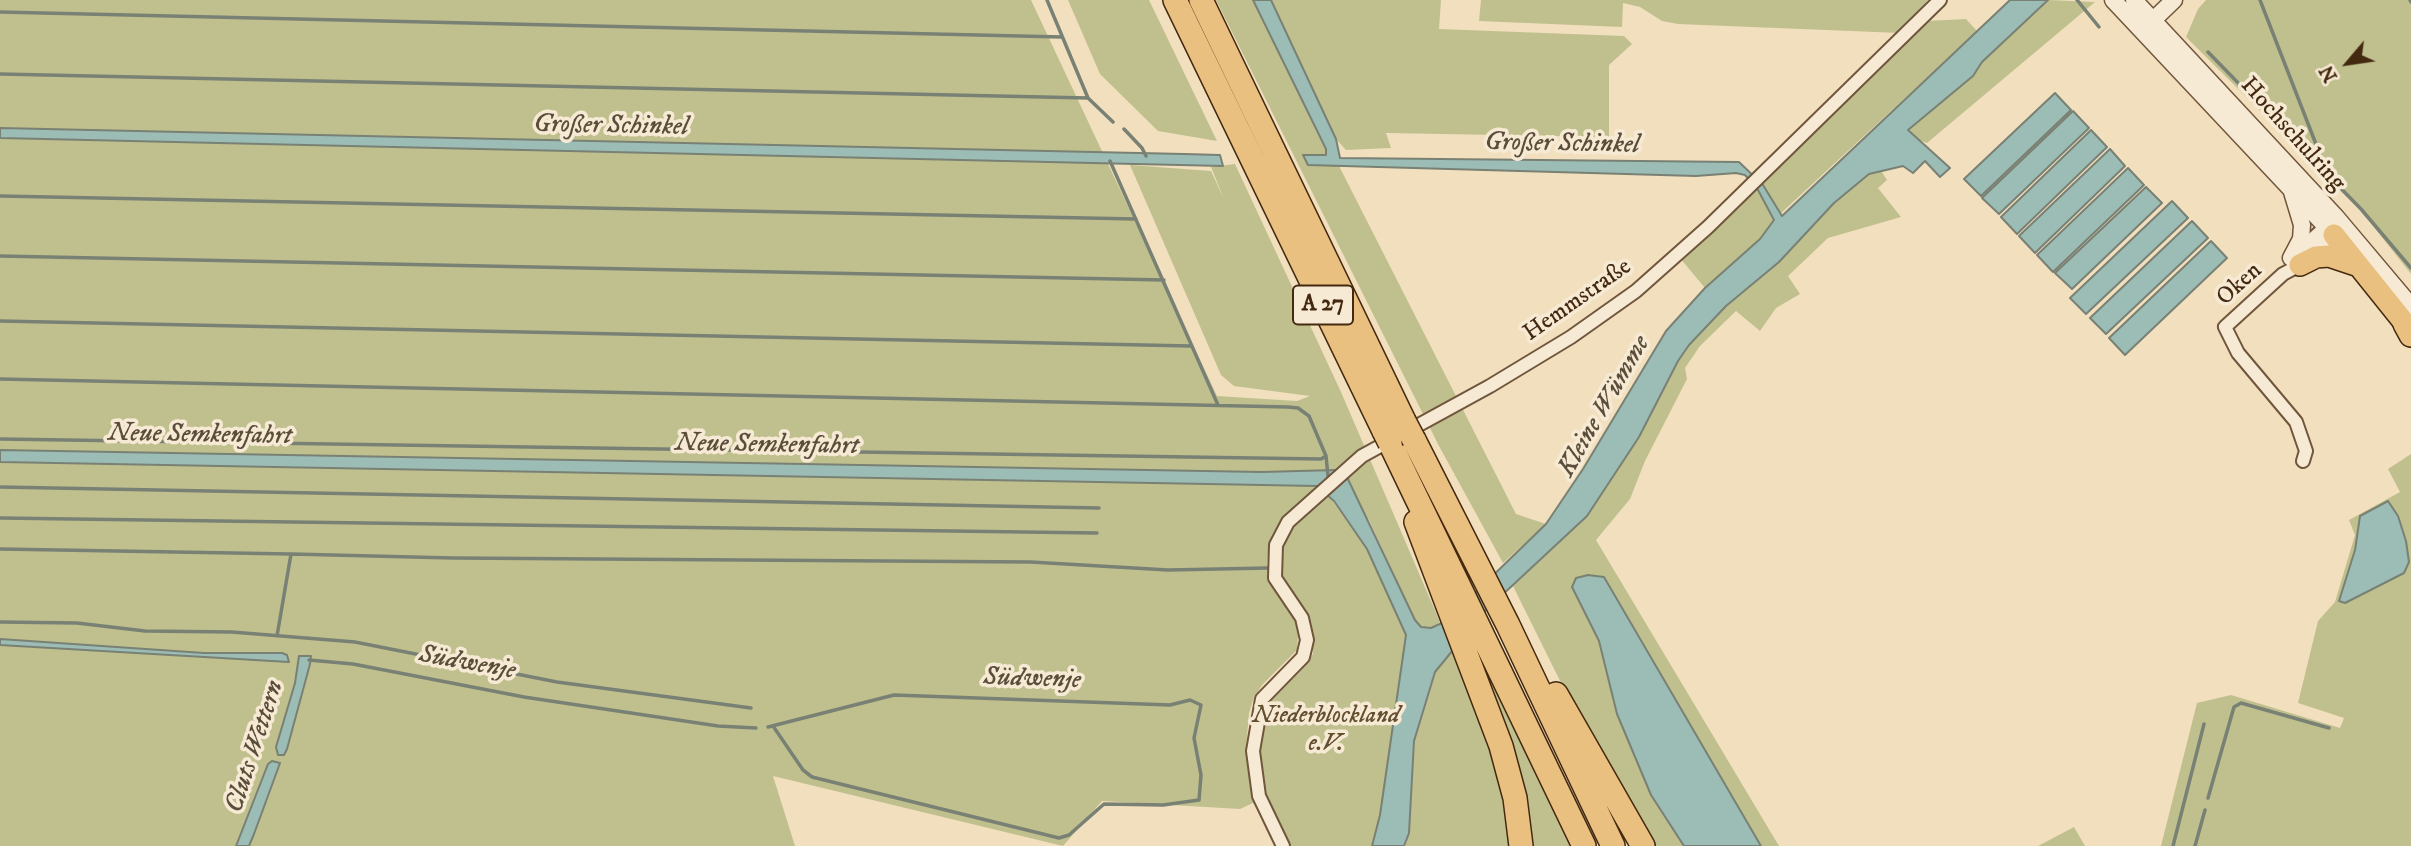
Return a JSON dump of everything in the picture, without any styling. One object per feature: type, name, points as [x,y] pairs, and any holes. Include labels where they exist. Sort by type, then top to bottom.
[{"type":"highway","name":"A 27","points":[[1175,0],[1396,440],[1468,547],[1512,623]]},
{"type":"highway","name":"A 27","points":[[1201,0],[1396,440]]},
{"type":"highway","points":[[2335,226],[2364,269],[2409,324]]},
{"type":"highway","points":[[2292,266],[2316,257],[2329,256],[2346,259],[2364,269]]},
{"type":"highway","points":[[1396,440],[1445,576],[1470,664],[1507,765],[1521,846]]},
{"type":"highway","points":[[1445,576],[1491,652],[1584,846]]},
{"type":"highway","points":[[1512,623],[1613,846]]},
{"type":"highway","points":[[1512,623],[1643,846]]},
{"type":"street","name":"Hemmstraße","points":[[1283,846],[1259,796],[1253,751],[1262,699],[1303,657],[1307,640],[1302,618],[1281,589],[1273,564],[1276,545],[1288,522],[1321,489],[1362,456],[1490,386],[1571,337],[1636,291],[1755,181],[1940,0]]},
{"type":"street","name":"Hochschulring","points":[[2113,0],[2148,25],[2335,226],[2409,324]]},
{"type":"street","name":"Hochschulring","points":[[2134,0],[2148,25],[2288,184],[2335,226]]},
{"type":"street","points":[[2148,25],[2174,0]]},
{"type":"street","points":[[2288,184],[2302,225],[2301,239],[2292,266]]},
{"type":"street","name":"Oken","points":[[2303,461],[2306,451],[2296,422],[2238,353],[2225,327],[2335,226]]},
{"type":"green space","points":[[0,0],[1031,0],[1217,396],[1297,401],[1310,396],[1234,386],[1221,375],[1130,165],[1211,171],[1224,199],[1211,167],[1235,164],[1341,392],[1440,622],[1431,628],[1421,627],[1415,620],[1369,520],[1317,486],[1283,518],[1269,545],[1267,564],[1272,587],[1295,619],[1298,636],[1297,650],[1263,684],[1254,697],[1249,713],[1246,749],[1255,802],[1240,809],[1102,801],[1063,846],[773,776],[795,846],[0,846],[0,645],[289,662],[273,653],[204,653],[0,639]]},
{"type":"green space","points":[[1068,0],[1149,0],[1217,141],[1158,131],[1100,74]]},
{"type":"green space","points":[[1216,0],[1253,0],[1326,149],[1326,155],[1304,155],[1321,165],[1339,166],[1516,514],[1546,524],[1503,563],[1439,446]]},
{"type":"green space","points":[[1271,0],[1441,0],[1439,29],[1624,36],[1632,44],[1609,65],[1609,137],[1386,133],[1391,148],[1346,150],[1336,139]]},
{"type":"green space","points":[[1481,0],[1928,0],[1900,33],[1678,24],[1662,21],[1640,7],[1623,3],[1622,27],[1479,21]]},
{"type":"green space","points":[[2048,0],[2095,2],[1927,143],[1914,138],[1908,130],[1920,117],[1973,76],[1982,62]]},
{"type":"green space","points":[[2206,0],[2411,0],[2411,274],[2362,212],[2186,37],[2198,9]]},
{"type":"green space","points":[[1966,19],[1977,31],[1779,215],[1761,183],[1926,21]]},
{"type":"green space","points":[[1881,171],[1887,180],[1878,188],[1901,217],[1828,238],[1788,276],[1800,294],[1776,308],[1760,331],[1736,311],[1700,346],[1685,368],[1687,379],[1645,461],[1630,499],[1596,540],[1779,846],[1761,846],[1605,577],[1572,587],[1599,641],[1617,714],[1651,795],[1684,846],[1654,846],[1570,701],[1513,586],[1587,516],[1639,437],[1689,345],[1726,306],[1779,262],[1834,203],[1868,174]]},
{"type":"green space","points":[[1756,187],[1774,220],[1760,239],[1705,288],[1680,258]]},
{"type":"green space","points":[[2411,454],[2411,846],[2161,846],[2197,703],[2231,695],[2340,728],[2344,718],[2298,703],[2318,621],[2335,602],[2355,535],[2349,520],[2400,492],[2388,469]],"holes":[[[2389,501],[2339,600],[2355,550],[2360,516]]]},
{"type":"green space","name":"Niederblockland e.V.","points":[[1326,492],[1367,549],[1406,635],[1380,815],[1372,846],[1288,846],[1267,803],[1259,761],[1265,704],[1278,685],[1300,671],[1313,654],[1311,625],[1283,576],[1279,563],[1280,549],[1294,522]]},
{"type":"green space","points":[[1453,650],[1478,710],[1501,787],[1509,846],[1405,846],[1409,833],[1414,742],[1435,672]]},
{"type":"green space","points":[[1479,657],[1571,846],[1529,846]]},
{"type":"green space","points":[[2074,827],[2085,846],[2038,846]]},
{"type":"water","points":[[1253,0],[1271,0],[1336,139],[1340,158],[1739,162],[1763,185],[1782,216],[2010,0],[2048,0],[1982,62],[1973,76],[1908,130],[1950,168],[1940,177],[1925,161],[1913,173],[1903,166],[1869,174],[1834,203],[1779,262],[1726,306],[1689,345],[1639,437],[1587,516],[1455,639],[1453,650],[1435,672],[1414,741],[1409,833],[1404,846],[1372,846],[1380,815],[1406,635],[1367,549],[1334,501],[1317,486],[0,462],[0,450],[1262,472],[1336,470],[1346,475],[1415,620],[1421,627],[1431,628],[1446,621],[1546,524],[1583,469],[1666,331],[1705,288],[1760,239],[1774,220],[1758,190],[1745,175],[1736,173],[1696,176],[1308,165],[1303,155],[1326,155],[1326,149]]},
{"type":"water","points":[[2055,93],[2071,110],[1981,196],[1964,179]]},
{"type":"water","points":[[2073,111],[2089,128],[1999,214],[1982,198]]},
{"type":"water","points":[[0,128],[1220,155],[1223,166],[0,138]]},
{"type":"water","points":[[2091,130],[2107,147],[2017,234],[2001,217]]},
{"type":"water","points":[[2110,149],[2125,166],[2035,253],[2019,236]]},
{"type":"water","points":[[2128,168],[2144,185],[2053,272],[2037,255]]},
{"type":"water","points":[[2146,187],[2162,203],[2072,289],[2055,273]]},
{"type":"water","points":[[2172,201],[2188,218],[2086,314],[2070,298]]},
{"type":"water","points":[[2192,221],[2208,238],[2106,334],[2090,318]]},
{"type":"water","points":[[2211,241],[2227,258],[2125,355],[2109,338]]},
{"type":"water","points":[[2388,501],[2398,516],[2406,541],[2409,562],[2404,573],[2345,603],[2339,601],[2355,550],[2360,516]]},
{"type":"water","points":[[1588,575],[1604,577],[1761,846],[1684,846],[1651,795],[1617,714],[1599,641],[1572,587],[1576,578]]},
{"type":"water","points":[[0,639],[204,653],[282,653],[287,655],[289,662],[0,645]]},
{"type":"water","points":[[299,656],[311,656],[310,664],[287,749],[284,755],[278,755],[276,747],[295,683]]},
{"type":"water","points":[[272,761],[280,763],[249,846],[236,846],[268,764]]},
{"type":"waterway","points":[[1047,0],[1088,98],[1113,122]]},
{"type":"waterway","points":[[2077,0],[2099,27]]},
{"type":"waterway","points":[[2260,0],[2328,175]]},
{"type":"waterway","points":[[0,12],[1062,37]]},
{"type":"waterway","points":[[2208,52],[2361,209],[2411,268]]},
{"type":"waterway","points":[[0,74],[1088,98]]},
{"type":"waterway","points":[[1124,129],[1146,156]]},
{"type":"waterway","points":[[1110,161],[1218,405]]},
{"type":"waterway","points":[[0,196],[1136,219]]},
{"type":"waterway","points":[[0,256],[1164,280]]},
{"type":"waterway","points":[[0,321],[1191,346]]},
{"type":"waterway","name":"Neue Semkenfahrt","points":[[0,379],[1288,407],[1298,408],[1309,416],[1326,456],[1321,459],[0,439]]},
{"type":"waterway","points":[[1326,456],[1328,476]]},
{"type":"waterway","points":[[0,487],[1099,508]]},
{"type":"waterway","points":[[0,518],[1097,533]]},
{"type":"waterway","points":[[0,549],[291,554]]},
{"type":"waterway","points":[[277,636],[291,554],[453,558],[1031,562],[1168,570],[1268,568]]},
{"type":"waterway","points":[[0,622],[77,623],[145,631],[232,632],[355,642],[557,682],[751,708]]},
{"type":"waterway","name":"Südwenje","points":[[309,660],[353,664],[524,697],[718,726],[756,728]]},
{"type":"waterway","name":"Südwenje","points":[[768,727],[894,695],[1170,705],[1190,700],[1201,705],[1194,738],[1201,775],[1199,800],[1163,805],[1104,804],[1069,835],[1059,838],[812,777],[803,770],[773,726]]},
{"type":"waterway","points":[[2208,798],[2234,707],[2241,703],[2329,728]]},
{"type":"waterway","points":[[2173,846],[2204,724]]},
{"type":"waterway","points":[[2195,846],[2205,810]]},
{"type":"water label","name":"Großer Schinkel","points":[[611,127]]},
{"type":"water label","name":"Großer Schinkel","points":[[1562,145]]},
{"type":"water label","name":"Kleine Wümme","points":[[1605,407]]},
{"type":"water label","name":"Cluts Wettern","points":[[256,747]]}]
